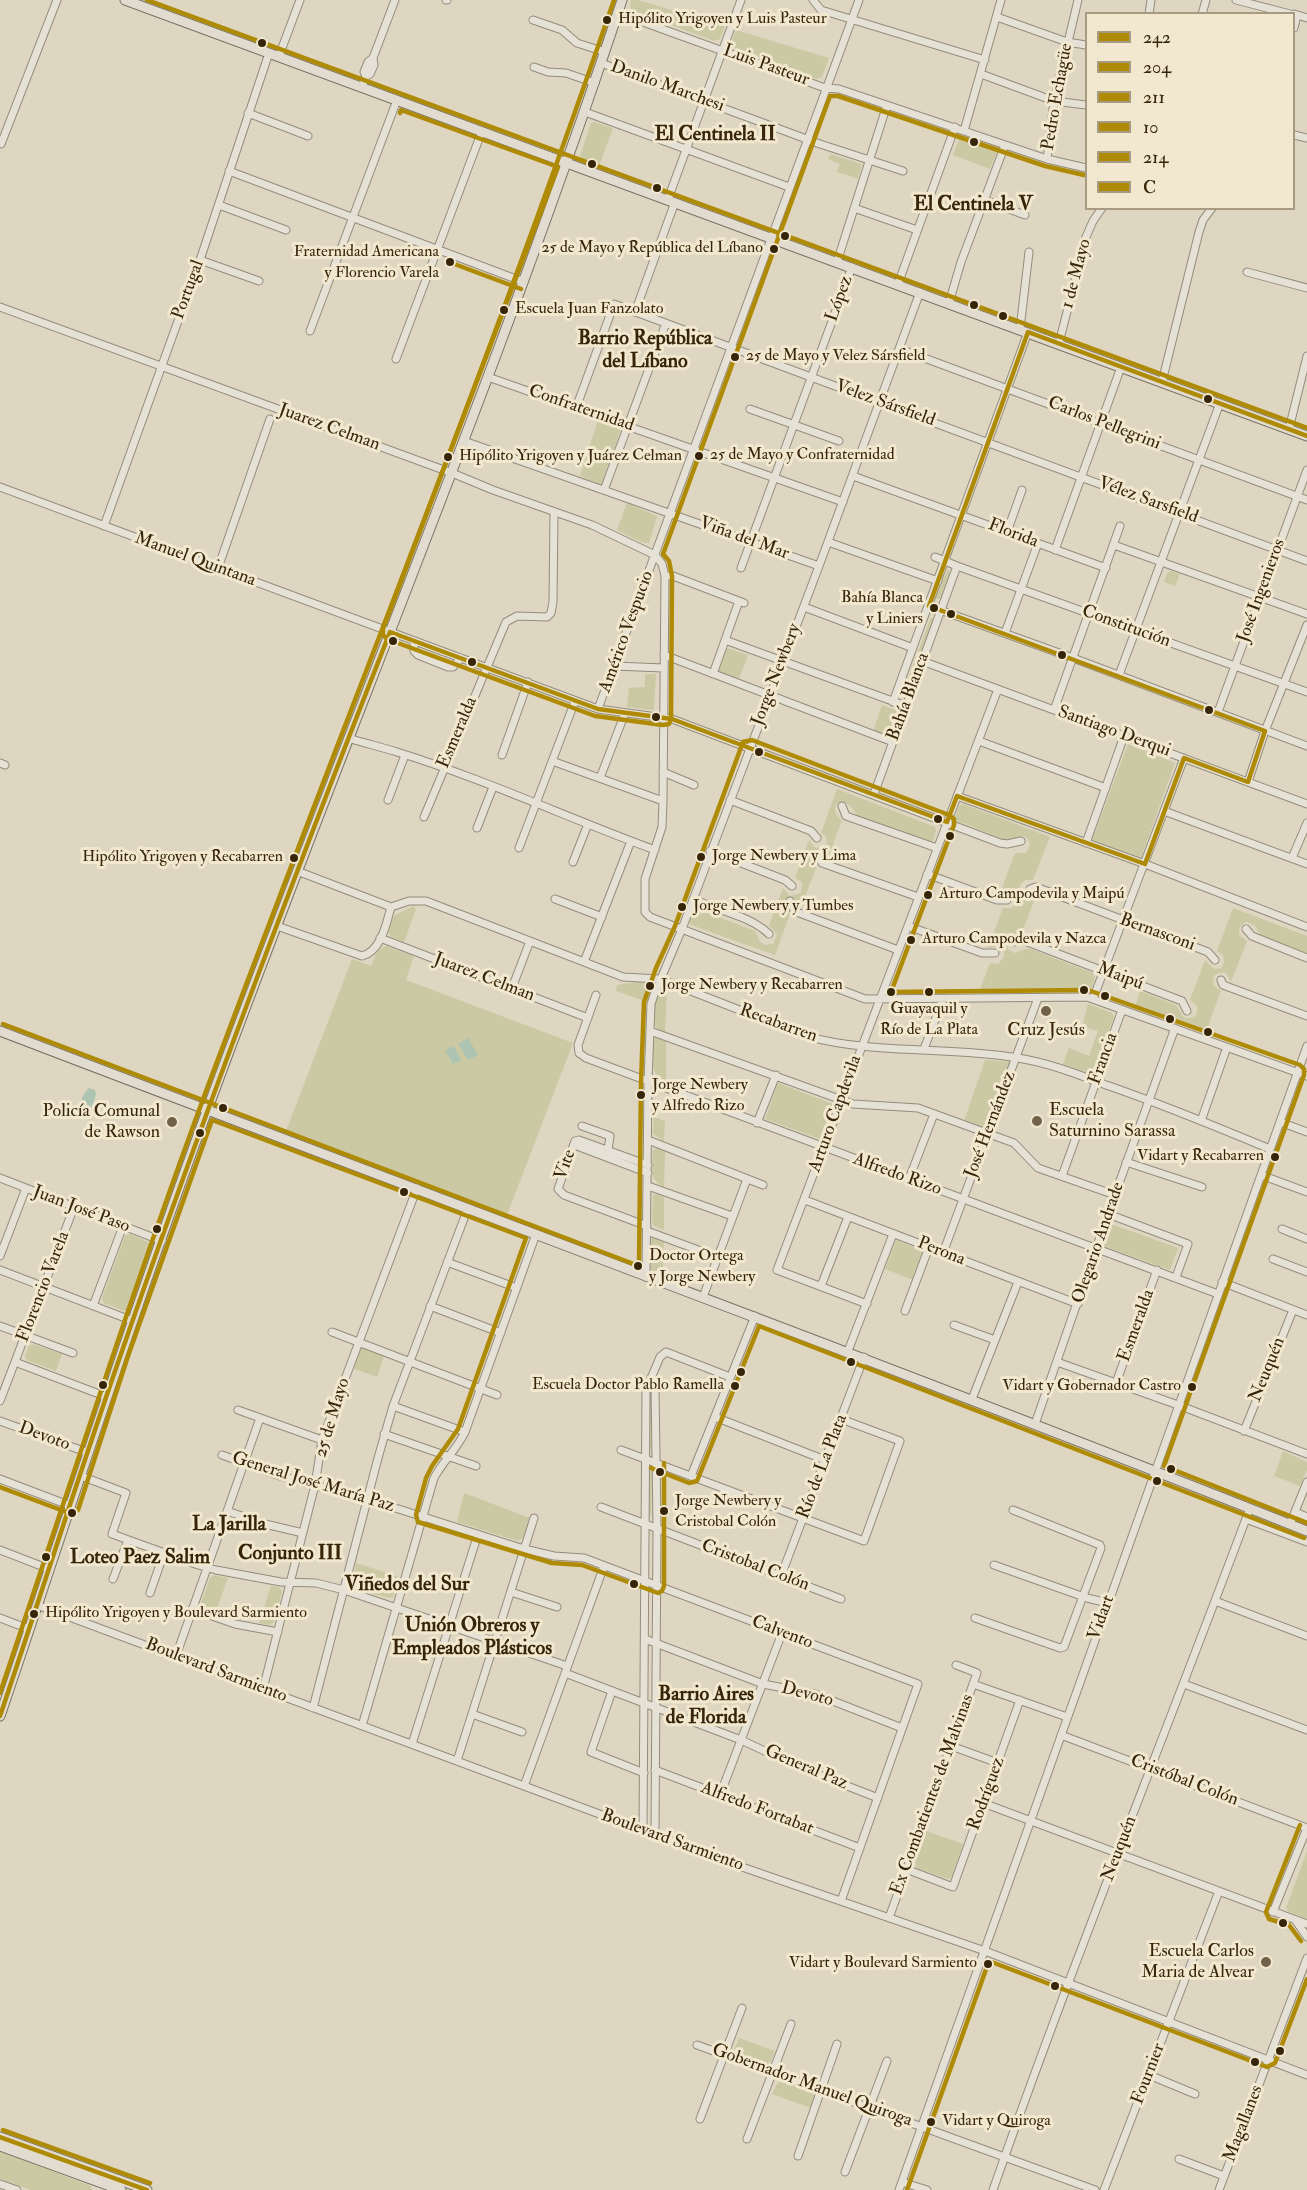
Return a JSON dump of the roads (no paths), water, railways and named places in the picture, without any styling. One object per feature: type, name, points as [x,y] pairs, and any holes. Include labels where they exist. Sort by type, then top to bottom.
[{"type":"main road","points":[[125,0],[1307,436]]},
{"type":"main road","points":[[0,1716],[107,1396],[208,1110],[297,871],[524,282],[568,163],[622,0]]},
{"type":"main road","points":[[0,1031],[646,1277],[864,1357],[1307,1531]]},
{"type":"main road","points":[[0,2137],[147,2190]]},
{"type":"main road","points":[[0,2146],[121,2190]]},
{"type":"street","points":[[1,144],[57,0]]},
{"type":"street","points":[[279,57],[300,0]]},
{"type":"street","points":[[362,87],[366,76],[364,72],[368,62],[373,58],[395,0]]},
{"type":"street","points":[[635,312],[686,149],[741,0]]},
{"type":"street","points":[[813,0],[821,10],[985,60]]},
{"type":"street","points":[[858,0],[655,555],[662,564],[665,576],[663,801],[662,826],[645,879],[645,912],[650,917],[856,996],[880,1000],[1087,997],[1307,1076]]},
{"type":"street","points":[[964,131],[1001,0]]},
{"type":"street","name":"Pedro Echagüe","points":[[1047,159],[1054,100],[1077,0]]},
{"type":"street","points":[[1236,0],[1285,12]]},
{"type":"street","name":"Luis Pasteur","points":[[618,13],[825,88],[839,89],[1047,159],[1085,168]]},
{"type":"street","points":[[997,17],[1068,42],[1085,45]]},
{"type":"street","points":[[533,20],[562,30],[577,43],[605,52]]},
{"type":"street","name":"Portugal","points":[[104,526],[200,260],[268,53]]},
{"type":"street","name":"Danilo Marchesi","points":[[601,63],[807,139],[903,171]]},
{"type":"street","points":[[534,68],[566,73],[595,82]]},
{"type":"street","points":[[981,74],[1054,100],[1085,105]]},
{"type":"street","points":[[310,331],[397,100]]},
{"type":"street","points":[[837,262],[887,105]]},
{"type":"street","points":[[585,112],[789,187]]},
{"type":"street","points":[[248,113],[308,136]]},
{"type":"street","points":[[898,284],[955,128]]},
{"type":"street","points":[[396,359],[482,131]]},
{"type":"street","points":[[949,303],[961,262],[1005,145]]},
{"type":"street","points":[[229,171],[524,282]]},
{"type":"street","points":[[984,200],[1025,214]]},
{"type":"street","points":[[219,205],[286,230]]},
{"type":"street","points":[[854,208],[917,230]]},
{"type":"street","name":"1 de Mayo","points":[[1059,344],[1086,237],[1101,210]]},
{"type":"street","points":[[1162,382],[1199,232],[1203,220],[1210,210]]},
{"type":"street","points":[[1024,330],[1029,252]]},
{"type":"street","points":[[200,260],[259,281]]},
{"type":"street","name":"López","points":[[741,568],[852,267]]},
{"type":"street","points":[[1247,272],[1307,288]]},
{"type":"street","name":"Jorge Newbery","points":[[646,1277],[651,1004],[682,929],[749,747],[804,607],[920,292]]},
{"type":"street","name":"Velez Sársfield","points":[[576,408],[614,304],[988,442]]},
{"type":"street","name":"Juarez Celman","points":[[0,306],[592,525],[655,555]]},
{"type":"street","points":[[604,490],[666,323]]},
{"type":"street","name":"Bahía Blanca","points":[[893,702],[1008,388],[1024,330]]},
{"type":"street","name":"Carlos Pellegrini","points":[[900,349],[1307,500]]},
{"type":"street","points":[[1289,429],[1307,356]]},
{"type":"street","points":[[1055,550],[1121,367]]},
{"type":"street","name":"Confraternidad","points":[[488,377],[843,502]]},
{"type":"street","points":[[1119,675],[1220,403]]},
{"type":"street","points":[[750,409],[839,441]]},
{"type":"street","points":[[218,568],[270,419]]},
{"type":"street","name":"Viña del Mar","points":[[464,441],[819,566]]},
{"type":"street","name":"Vélez Sarsfield","points":[[988,442],[1307,561]]},
{"type":"street","name":"José Ingenieros","points":[[1218,712],[1307,470]]},
{"type":"street","name":"Florida","points":[[852,476],[1106,568]]},
{"type":"street","name":"Manuel Quintana","points":[[0,487],[598,709],[664,718],[749,747],[1000,843],[1021,841]]},
{"type":"street","points":[[1007,532],[1022,490]]},
{"type":"street","name":"Esmeralda","points":[[424,817],[506,622],[517,616],[547,617],[551,613],[554,512]]},
{"type":"street","points":[[1054,710],[1120,526]]},
{"type":"street","points":[[828,542],[938,581]]},
{"type":"street","points":[[1005,633],[1038,543]]},
{"type":"street","points":[[1114,545],[1307,614]]},
{"type":"street","name":"Américo Vespucio","points":[[598,709],[655,555]]},
{"type":"street","name":"Constitución","points":[[935,556],[945,562],[1307,692]]},
{"type":"street","name":"Bahía Blanca","points":[[874,794],[957,566]]},
{"type":"street","points":[[665,576],[673,576],[741,602],[713,674]]},
{"type":"street","points":[[928,606],[1307,746]]},
{"type":"street","points":[[804,607],[913,648]]},
{"type":"street","points":[[1248,782],[1283,684],[1304,642],[1307,625]]},
{"type":"street","points":[[725,640],[906,706]]},
{"type":"street","points":[[414,641],[414,651],[418,655],[448,667],[453,667],[460,658]]},
{"type":"street","points":[[664,655],[893,742]]},
{"type":"street","name":"Santiago Derqui","points":[[922,661],[1307,804]]},
{"type":"street","points":[[614,666],[664,668]]},
{"type":"street","points":[[502,755],[528,682]]},
{"type":"street","name":"Arturo Capdevila","points":[[821,1286],[777,1270],[998,689]]},
{"type":"street","name":"Américo Vespucio","points":[[519,848],[575,701]]},
{"type":"street","points":[[600,778],[626,713]]},
{"type":"street","points":[[1086,843],[1124,736]]},
{"type":"street","points":[[348,738],[405,755],[655,850]]},
{"type":"street","points":[[979,741],[1106,788]]},
{"type":"street","points":[[388,800],[405,755]]},
{"type":"street","points":[[1093,999],[1184,758]]},
{"type":"street","points":[[552,761],[663,801]]},
{"type":"street","points":[[663,772],[694,785]]},
{"type":"street","points":[[477,828],[493,788]]},
{"type":"street","points":[[957,796],[1145,864],[1307,927]]},
{"type":"street","points":[[730,800],[811,831],[818,838]]},
{"type":"street","points":[[842,806],[846,816],[937,848]]},
{"type":"street","points":[[1164,811],[1307,864]]},
{"type":"street","points":[[1293,858],[1307,823]]},
{"type":"street","points":[[573,862],[588,824]]},
{"type":"street","points":[[584,962],[631,841]]},
{"type":"street","points":[[710,851],[785,880],[792,886]]},
{"type":"street","points":[[818,856],[822,862],[918,897]]},
{"type":"street","points":[[277,926],[362,956],[368,954],[376,946],[391,908],[297,871]]},
{"type":"street","points":[[927,874],[997,900],[1007,900]]},
{"type":"street","name":"Bernasconi","points":[[1030,889],[1036,887],[1208,952],[1215,960]]},
{"type":"street","points":[[555,899],[602,916]]},
{"type":"street","points":[[693,899],[750,921],[769,934]]},
{"type":"street","name":"Recabarren","points":[[391,908],[409,901],[426,902],[629,978],[660,979],[806,1036],[861,1047],[924,1049],[1017,1058],[1069,1071],[1149,1100],[1270,1149]]},
{"type":"street","points":[[790,902],[794,911],[898,950]]},
{"type":"street","points":[[908,926],[982,953],[995,953]]},
{"type":"street","points":[[1246,929],[1252,936],[1307,958]]},
{"type":"street","name":"Juarez Celman","points":[[380,938],[588,1018]]},
{"type":"street","points":[[512,988],[530,940]]},
{"type":"street","name":"Maipú","points":[[1014,942],[1022,940],[1182,1001],[1187,1011]]},
{"type":"street","points":[[1221,980],[1223,985],[1307,1016]]},
{"type":"street","points":[[588,1018],[596,995]]},
{"type":"street","name":"José Hernández","points":[[943,1252],[1038,998]]},
{"type":"street","points":[[924,1049],[943,999]]},
{"type":"street","name":"Francia","points":[[1062,1176],[1122,1010]]},
{"type":"street","name":"Alfredo Rizo","points":[[588,1018],[578,1045],[579,1053],[586,1058],[1218,1294]]},
{"type":"street","name":"Olegario Andrade","points":[[1035,1424],[1175,1028]]},
{"type":"street","points":[[650,1031],[858,1105],[912,1106],[1014,1143],[1038,1168],[1115,1195]]},
{"type":"street","name":"Vidart","points":[[899,2190],[1307,1046]]},
{"type":"street","points":[[1201,1121],[1227,1047]]},
{"type":"street","points":[[757,1123],[776,1075]]},
{"type":"street","points":[[909,1179],[934,1114]]},
{"type":"street","points":[[1280,1122],[1307,1132]]},
{"type":"street","points":[[582,1126],[610,1136],[608,1150]]},
{"type":"street","points":[[579,1140],[608,1150],[648,1169],[577,1146],[575,1141],[579,1140]]},
{"type":"street","points":[[648,1140],[763,1185]]},
{"type":"street","name":"Vite","points":[[575,1141],[558,1189],[564,1195],[647,1229]]},
{"type":"street","points":[[1126,1162],[1202,1187]]},
{"type":"street","points":[[1261,1175],[1307,1192]]},
{"type":"street","name":"Juan José Paso","points":[[0,1178],[162,1241]]},
{"type":"street","points":[[703,1297],[747,1179]]},
{"type":"street","points":[[648,1186],[732,1216]]},
{"type":"street","points":[[0,1256],[26,1188]]},
{"type":"street","name":"25 de Mayo","points":[[264,1689],[315,1485],[322,1440],[417,1188]]},
{"type":"street","name":"Perona","points":[[805,1200],[1078,1304]]},
{"type":"street","name":"Florencio Varela","points":[[0,1401],[74,1207]]},
{"type":"street","points":[[313,1708],[384,1434],[409,1361],[468,1208]]},
{"type":"street","points":[[1108,1214],[1188,1244],[1176,1277]]},
{"type":"street","points":[[848,1217],[821,1286],[867,1304]]},
{"type":"street","points":[[93,1306],[123,1226]]},
{"type":"street","points":[[647,1229],[717,1257]]},
{"type":"street","points":[[1282,1229],[1307,1239]]},
{"type":"street","points":[[362,1726],[434,1478],[459,1445],[465,1432],[536,1234]]},
{"type":"street","points":[[848,1351],[893,1234]]},
{"type":"street","points":[[905,1311],[929,1247]]},
{"type":"street","points":[[1273,1259],[1307,1272]]},
{"type":"street","points":[[447,1262],[517,1288]]},
{"type":"street","points":[[0,1270],[133,1321]]},
{"type":"street","name":"Esmeralda","points":[[1116,1383],[1157,1270]]},
{"type":"street","points":[[972,1399],[1018,1282]]},
{"type":"street","points":[[1222,1282],[1307,1315]]},
{"type":"street","points":[[430,1306],[501,1333]]},
{"type":"street","name":"Neuquén","points":[[1244,1431],[1293,1310]]},
{"type":"street","points":[[691,1476],[755,1316]]},
{"type":"street","points":[[954,1325],[995,1340]]},
{"type":"street","points":[[0,1326],[73,1353]]},
{"type":"street","points":[[332,1332],[497,1395]]},
{"type":"street","points":[[643,1831],[646,1390],[660,1357],[666,1352],[730,1377]]},
{"type":"street","name":"Río de La Plata","points":[[781,1576],[864,1357]]},
{"type":"street","points":[[15,1362],[107,1396]]},
{"type":"street","points":[[1057,1362],[1307,1454]]},
{"type":"street","points":[[650,1383],[655,1388],[657,1528],[655,1834]]},
{"type":"street","points":[[393,1406],[465,1432]]},
{"type":"street","points":[[238,1410],[322,1440]]},
{"type":"street","points":[[715,1417],[825,1460]]},
{"type":"street","points":[[176,1656],[260,1418]]},
{"type":"street","points":[[621,1450],[864,1541],[900,1441],[841,1419]]},
{"type":"street","name":"Devoto","points":[[0,1421],[89,1454]]},
{"type":"street","points":[[384,1434],[476,1466]]},
{"type":"street","name":"General José María Paz","points":[[222,1455],[280,1476],[367,1499],[524,1549],[554,1556],[584,1558],[645,1582]]},
{"type":"street","points":[[81,1476],[126,1493],[112,1534],[128,1540],[113,1579]]},
{"type":"street","points":[[0,1479],[71,1506]]},
{"type":"street","points":[[1290,1524],[1307,1482]]},
{"type":"street","name":"Cristobal Colón","points":[[600,1507],[841,1599]]},
{"type":"street","name":"Neuquén","points":[[993,2190],[1068,1983],[1250,1508]]},
{"type":"street","points":[[975,1618],[1060,1648],[1064,1647],[1085,1597],[1100,1545],[1013,1510]]},
{"type":"street","points":[[227,1511],[265,1524],[303,1533]]},
{"type":"street","points":[[1295,1512],[1307,1517]]},
{"type":"street","points":[[457,1761],[534,1518]]},
{"type":"street","points":[[1246,1519],[1307,1542]]},
{"type":"street","points":[[412,1744],[478,1534]]},
{"type":"street","name":"General Paz","points":[[128,1540],[207,1568],[291,1582],[316,1583],[396,1606],[495,1641],[612,1691],[741,1740],[799,1767],[878,1798]]},
{"type":"street","points":[[0,1550],[49,1569]]},
{"type":"street","points":[[150,1593],[164,1553]]},
{"type":"street","points":[[994,1564],[1107,1605]]},
{"type":"street","points":[[524,1786],[604,1566]]},
{"type":"street","name":"Calvento","points":[[645,1582],[918,1684],[902,1728]]},
{"type":"street","points":[[511,1593],[557,1607]]},
{"type":"street","points":[[1215,1601],[1307,1636]]},
{"type":"street","name":"Boulevard Sarmiento","points":[[37,1605],[643,1831],[985,1951],[1307,2075]]},
{"type":"street","points":[[192,1609],[235,1624],[278,1632]]},
{"type":"street","points":[[0,1618],[28,1629]]},
{"type":"street","points":[[720,1795],[782,1633]]},
{"type":"street","name":"Devoto","points":[[645,1640],[763,1684],[815,1694],[902,1728]]},
{"type":"street","name":"Ex Combatientes de Malvinas","points":[[888,1918],[977,1673],[956,1665]]},
{"type":"street","points":[[973,1684],[1067,1717]]},
{"type":"street","points":[[1184,1684],[1307,1730]]},
{"type":"street","points":[[612,1691],[591,1752],[644,1773]]},
{"type":"street","name":"Rodríguez","points":[[906,1869],[953,1887],[1020,1700]]},
{"type":"street","points":[[472,1714],[522,1732]]},
{"type":"street","points":[[841,1901],[902,1728]]},
{"type":"street","name":"Cristóbal Colón","points":[[1061,1735],[1307,1828]]},
{"type":"street","points":[[951,1746],[998,1763]]},
{"type":"street","name":"Alfredo Fortabat","points":[[655,1770],[860,1848]]},
{"type":"street","points":[[983,1803],[1307,1924]]},
{"type":"street","points":[[1273,1911],[1307,1828]]},
{"type":"street","name":"Fournier","points":[[1104,2190],[1219,1891]]},
{"type":"street","points":[[1294,1919],[1307,1937]]},
{"type":"street","name":"Magallanes","points":[[1219,2190],[1307,1958]]},
{"type":"street","points":[[700,2119],[742,2008]]},
{"type":"street","points":[[747,2139],[791,2024]]},
{"type":"street","points":[[798,2156],[837,2044]]},
{"type":"street","name":"Gobernador Manuel Quiroga","points":[[697,2045],[1095,2190]]},
{"type":"street","points":[[845,2172],[887,2061]]},
{"type":"street","points":[[1149,2075],[1195,2094]]},
{"type":"street","points":[[1179,2159],[1224,2176]]},
{"type":"street","points":[[902,2181],[927,2190]]},
{"type":"street","points":[[0,2184],[17,2190]]},
{"type":"waterway","points":[[139,0],[362,81]]},
{"type":"waterway","points":[[366,83],[493,129]]},
{"type":"waterway","points":[[0,1026],[111,1069]]},
{"type":"place","name":"Hipólito Yrigoyen y Luis Pasteur","points":[[607,20]]},
{"type":"place","name":"25 de Mayo y República del Líbano","points":[[774,249]]},
{"type":"place","name":"Fraternidad Americana y Florencio Varela","points":[[450,262]]},
{"type":"place","name":"Escuela Juan Fanzolato","points":[[504,310]]},
{"type":"place","name":"25 de Mayo y Velez Sársfield","points":[[735,357]]},
{"type":"place","name":"25 de Mayo y Confraternidad","points":[[699,456]]},
{"type":"place","name":"Hipólito Yrigoyen y Juárez Celman","points":[[448,457]]},
{"type":"place","name":"Bahía Blanca y Liniers","points":[[934,608]]},
{"type":"place","name":"Jorge Newbery y Lima","points":[[701,857]]},
{"type":"place","name":"Hipólito Yrigoyen y Recabarren","points":[[294,858]]},
{"type":"place","name":"Arturo Campodevila y Maipú","points":[[928,895]]},
{"type":"place","name":"Jorge Newbery y Tumbes","points":[[682,907]]},
{"type":"place","name":"Arturo Campodevila y Nazca","points":[[911,940]]},
{"type":"place","name":"Jorge Newbery y Recabarren","points":[[650,986]]},
{"type":"place","name":"Guayaquil y Río de La Plata","points":[[929,992]]},
{"type":"place","name":"Cruz Jesús","points":[[1046,1011]]},
{"type":"place","name":"Jorge Newbery y Alfredo Rizo","points":[[641,1095]]},
{"type":"place","name":"Escuela Saturnino Sarassa","points":[[1037,1121]]},
{"type":"place","name":"Policía Comunal de Rawson","points":[[172,1122]]},
{"type":"place","name":"Vidart y Recabarren","points":[[1275,1157]]},
{"type":"place","name":"Doctor Ortega y Jorge Newbery","points":[[638,1266]]},
{"type":"place","name":"Escuela Doctor Pablo Ramella","points":[[735,1386]]},
{"type":"place","name":"Vidart y Gobernador Castro","points":[[1192,1387]]},
{"type":"place","name":"Jorge Newbery y Cristobal Colón","points":[[664,1511]]},
{"type":"place","name":"Hipólito Yrigoyen y Boulevard Sarmiento","points":[[34,1614]]},
{"type":"place","name":"Escuela Carlos Maria de Alvear","points":[[1266,1962]]},
{"type":"place","name":"Vidart y Boulevard Sarmiento","points":[[988,1964]]},
{"type":"place","name":"Vidart y Quiroga","points":[[931,2122]]},
{"type":"district","name":"El Centinela II","points":[[715,136]]},
{"type":"district","name":"El Centinela V","points":[[973,206]]},
{"type":"district","name":"Barrio República del Líbano","points":[[645,352]]},
{"type":"district","name":"La Jarilla","points":[[229,1526]]},
{"type":"district","name":"Conjunto III","points":[[290,1555]]},
{"type":"district","name":"Loteo Paez Salim","points":[[140,1559]]},
{"type":"district","name":"Viñedos del Sur","points":[[407,1586]]},
{"type":"district","name":"Unión Obreros y Empleados Plásticos","points":[[472,1638]]},
{"type":"district","name":"Barrio Aires de Florida","points":[[706,1708]]}]
